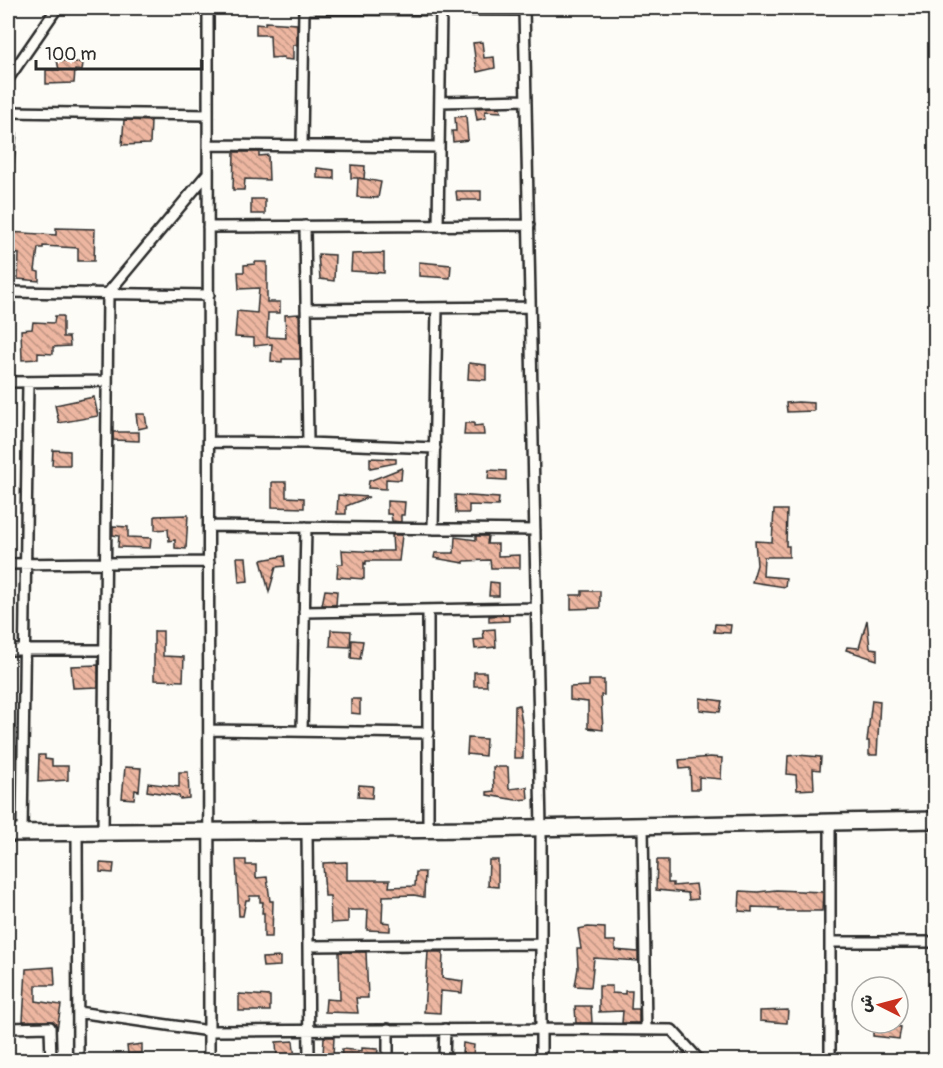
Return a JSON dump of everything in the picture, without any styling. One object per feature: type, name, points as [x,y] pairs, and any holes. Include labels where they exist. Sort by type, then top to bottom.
[{"type":"main road","points":[[15,833],[428,830],[936,820]]},
{"type":"street","points":[[8,79],[57,8]]},
{"type":"street","points":[[208,8],[209,1060]]},
{"type":"street","points":[[303,145],[304,8],[524,9],[541,828],[541,1060]]},
{"type":"street","points":[[438,226],[441,9]]},
{"type":"street","points":[[440,102],[526,100]]},
{"type":"street","points":[[8,112],[208,115]]},
{"type":"street","points":[[208,144],[439,147]]},
{"type":"street","points":[[103,833],[108,293],[208,173]]},
{"type":"street","points":[[208,227],[529,225]]},
{"type":"street","points":[[305,226],[308,443]]},
{"type":"street","points":[[8,292],[208,295]]},
{"type":"street","points":[[306,309],[530,307]]},
{"type":"street","points":[[433,529],[437,308]]},
{"type":"street","points":[[8,382],[107,381]]},
{"type":"street","points":[[15,833],[25,650],[28,382]]},
{"type":"street","points":[[209,442],[435,448]]},
{"type":"street","points":[[209,526],[535,530]]},
{"type":"street","points":[[302,731],[306,527]]},
{"type":"street","points":[[8,564],[209,562]]},
{"type":"street","points":[[304,612],[536,608]]},
{"type":"street","points":[[428,610],[428,830]]},
{"type":"street","points":[[8,650],[105,650]]},
{"type":"street","points":[[209,730],[429,733]]},
{"type":"street","points":[[830,822],[830,1060]]},
{"type":"street","points":[[643,826],[646,1030]]},
{"type":"street","points":[[307,831],[309,1060]]},
{"type":"street","points":[[77,833],[78,1060]]},
{"type":"street","points":[[830,942],[936,942]]},
{"type":"street","points":[[308,946],[541,944]]},
{"type":"street","points":[[78,1012],[209,1031],[672,1030],[699,1060]]},
{"type":"street","points":[[8,1028],[50,1027],[51,1060]]},
{"type":"street","points":[[388,1029],[388,1060]]},
{"type":"street","points":[[444,1060],[445,1029]]},
{"type":"building","points":[[265,22],[297,24],[297,45],[293,45],[293,60],[284,59],[284,57],[271,58],[270,35],[256,35],[256,24],[265,25]]},
{"type":"building","points":[[482,42],[484,58],[494,57],[495,68],[477,72],[473,43]]},
{"type":"building","points":[[57,60],[83,63],[82,71],[75,70],[74,83],[46,84],[46,70],[59,70]]},
{"type":"building","points":[[500,107],[501,112],[485,111],[486,118],[477,120],[475,108]]},
{"type":"building","points":[[466,116],[468,140],[453,142],[452,131],[456,131],[455,117]]},
{"type":"building","points":[[124,120],[151,121],[150,144],[122,145]]},
{"type":"building","points":[[8,132],[17,133],[14,163],[8,162]]},
{"type":"building","points":[[234,152],[259,152],[259,156],[268,155],[269,180],[245,179],[244,190],[233,190]]},
{"type":"building","points":[[351,165],[365,166],[364,179],[381,182],[378,198],[357,197],[358,178],[351,178]]},
{"type":"building","points":[[317,168],[334,170],[334,179],[317,178]]},
{"type":"building","points":[[456,191],[481,191],[481,200],[457,200]]},
{"type":"building","points":[[251,199],[265,199],[265,214],[251,214]]},
{"type":"building","points":[[56,228],[95,229],[94,261],[78,261],[78,248],[43,246],[43,248],[38,248],[35,271],[39,272],[39,281],[18,279],[19,254],[9,253],[8,232],[56,235]]},
{"type":"building","points":[[384,253],[384,273],[351,271],[352,254]]},
{"type":"building","points":[[318,254],[335,255],[334,281],[320,279]]},
{"type":"building","points":[[255,262],[267,262],[267,302],[280,302],[280,313],[268,313],[267,337],[286,338],[285,315],[299,314],[300,359],[271,361],[272,344],[254,346],[254,338],[235,337],[237,311],[257,313],[259,288],[239,289],[238,272],[244,272],[244,265],[255,264]]},
{"type":"building","points":[[419,262],[451,265],[450,278],[419,276]]},
{"type":"building","points":[[55,316],[63,316],[63,337],[69,337],[70,346],[53,347],[53,354],[38,353],[38,359],[22,360],[21,330],[32,329],[33,322],[54,323]]},
{"type":"building","points":[[469,363],[486,365],[486,380],[468,379]]},
{"type":"building","points":[[94,397],[98,416],[59,423],[55,405]]},
{"type":"building","points":[[786,403],[814,403],[814,411],[787,412]]},
{"type":"building","points":[[136,414],[145,414],[147,427],[138,429]]},
{"type":"building","points":[[465,423],[474,423],[474,426],[483,425],[484,435],[464,435]]},
{"type":"building","points":[[113,432],[139,432],[139,441],[113,440]]},
{"type":"building","points":[[53,450],[70,451],[70,465],[52,465]]},
{"type":"building","points":[[370,458],[396,459],[396,463],[370,468]]},
{"type":"building","points":[[402,468],[401,480],[386,479],[386,489],[368,488],[369,481]]},
{"type":"building","points":[[489,470],[506,471],[506,480],[488,479]]},
{"type":"building","points":[[272,482],[286,482],[286,497],[304,498],[304,508],[272,507]]},
{"type":"building","points":[[338,495],[369,497],[346,506],[346,514],[337,514]]},
{"type":"building","points":[[455,495],[499,498],[498,506],[469,505],[469,513],[456,513]]},
{"type":"building","points":[[387,501],[405,502],[401,522],[392,521],[391,514],[387,514]]},
{"type":"building","points":[[774,510],[787,510],[786,546],[789,546],[789,557],[764,557],[763,576],[786,578],[785,587],[752,582],[757,565],[755,541],[772,542]]},
{"type":"building","points":[[188,515],[186,549],[175,548],[175,540],[169,541],[168,529],[155,530],[155,516]]},
{"type":"building","points":[[113,526],[128,527],[128,537],[151,538],[150,548],[118,547],[119,536],[113,535]]},
{"type":"building","points":[[392,535],[402,535],[399,561],[366,561],[364,579],[337,577],[338,564],[343,564],[342,550],[393,551]]},
{"type":"building","points":[[476,536],[488,536],[487,544],[498,544],[498,556],[520,555],[520,568],[491,568],[490,560],[464,561],[464,563],[434,558],[435,553],[454,553],[455,537],[476,540]]},
{"type":"building","points":[[284,556],[285,566],[276,567],[269,592],[261,560]]},
{"type":"building","points":[[237,557],[246,557],[248,581],[239,582]]},
{"type":"building","points":[[490,582],[499,583],[499,596],[489,596]]},
{"type":"building","points":[[325,590],[337,591],[336,605],[322,605]]},
{"type":"building","points":[[582,591],[600,591],[600,608],[571,609],[571,595],[582,595]]},
{"type":"building","points":[[509,615],[509,621],[489,622],[489,616]]},
{"type":"building","points":[[867,620],[870,648],[877,649],[877,660],[846,650],[847,647],[859,648]]},
{"type":"building","points":[[715,624],[731,625],[730,633],[714,632]]},
{"type":"building","points":[[495,629],[496,647],[475,649],[474,640],[484,639],[483,630]]},
{"type":"building","points":[[331,630],[351,631],[350,647],[330,646]]},
{"type":"building","points":[[154,631],[163,631],[163,656],[184,657],[183,681],[154,680]]},
{"type":"building","points":[[352,640],[363,641],[360,659],[351,658]]},
{"type":"building","points":[[98,665],[98,687],[73,688],[71,666]]},
{"type":"building","points":[[474,672],[486,672],[487,686],[474,686]]},
{"type":"building","points":[[589,680],[604,680],[604,695],[601,695],[603,730],[588,728],[588,702],[570,700],[570,687],[589,686]]},
{"type":"building","points":[[700,698],[722,701],[720,712],[700,710]]},
{"type":"building","points":[[351,699],[360,699],[360,714],[351,713]]},
{"type":"building","points":[[872,700],[880,701],[877,755],[869,755],[869,741],[867,741]]},
{"type":"building","points":[[519,705],[523,729],[523,758],[514,758],[515,706]]},
{"type":"building","points":[[468,738],[486,739],[485,756],[467,754]]},
{"type":"building","points":[[8,745],[16,746],[16,800],[8,799]]},
{"type":"building","points":[[39,755],[45,755],[45,759],[52,760],[52,766],[68,766],[68,780],[38,782]]},
{"type":"building","points":[[788,756],[821,757],[820,770],[813,769],[814,789],[797,790],[796,775],[787,774]]},
{"type":"building","points":[[722,758],[721,779],[699,777],[699,789],[691,789],[690,768],[680,769],[679,760]]},
{"type":"building","points":[[125,767],[141,768],[139,791],[135,790],[134,799],[122,798]]},
{"type":"building","points":[[493,767],[508,767],[509,789],[527,787],[528,799],[516,800],[487,795],[487,792],[494,791]]},
{"type":"building","points":[[179,772],[188,772],[189,798],[180,799],[179,796],[147,791],[148,783],[179,787]]},
{"type":"building","points":[[359,785],[373,786],[372,798],[358,797]]},
{"type":"building","points":[[236,860],[246,860],[246,865],[256,865],[256,878],[267,877],[270,901],[273,901],[272,937],[264,937],[263,902],[260,902],[260,896],[250,896],[249,900],[246,900],[243,916],[239,916]]},
{"type":"building","points":[[489,860],[498,860],[498,887],[488,886]]},
{"type":"building","points":[[657,860],[668,860],[668,883],[673,883],[673,886],[696,884],[698,899],[689,900],[688,893],[656,890]]},
{"type":"building","points":[[347,862],[347,880],[390,880],[389,887],[415,886],[416,872],[425,872],[424,897],[383,896],[382,922],[390,923],[390,931],[367,930],[368,910],[348,910],[348,922],[331,923],[330,896],[325,896],[323,863]]},
{"type":"building","points":[[100,863],[114,864],[113,873],[100,872]]},
{"type":"building","points":[[740,891],[823,892],[822,911],[779,911],[779,908],[752,907],[752,912],[739,911]]},
{"type":"building","points":[[605,928],[605,941],[615,941],[615,950],[638,952],[638,961],[594,958],[591,987],[575,986],[578,968],[577,949],[581,949],[578,929]]},
{"type":"building","points":[[339,952],[366,952],[368,998],[356,998],[358,1013],[325,1012],[326,999],[340,1000]]},
{"type":"building","points":[[428,952],[443,952],[442,978],[463,981],[462,993],[441,991],[440,1013],[424,1012]]},
{"type":"building","points":[[280,957],[280,966],[263,967],[262,958]]},
{"type":"building","points":[[54,967],[55,985],[36,985],[36,1001],[61,1005],[57,1030],[53,1021],[23,1021],[26,969]]},
{"type":"building","points":[[599,986],[612,986],[612,993],[625,994],[625,991],[632,991],[631,1009],[639,1009],[639,1023],[622,1023],[623,1011],[599,1012]]},
{"type":"building","points":[[239,994],[270,996],[270,1011],[239,1011]]},
{"type":"building","points":[[575,1006],[591,1006],[592,1023],[576,1023]]},
{"type":"building","points":[[788,1010],[787,1023],[760,1021],[760,1011]]},
{"type":"building","points":[[873,1035],[900,1035],[899,1039]]},
{"type":"building","points":[[324,1037],[334,1037],[333,1056],[323,1055]]},
{"type":"building","points":[[293,1041],[295,1059],[277,1060],[276,1042]]},
{"type":"building","points":[[463,1043],[474,1045],[473,1056],[462,1054]]},
{"type":"building","points":[[142,1044],[142,1053],[128,1054],[127,1046]]},
{"type":"building","points":[[362,1048],[378,1049],[377,1060],[341,1060],[342,1049],[362,1051]]}]
